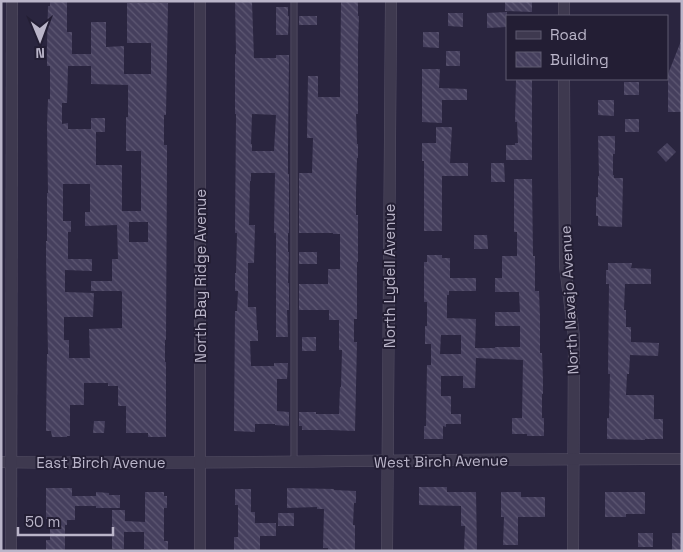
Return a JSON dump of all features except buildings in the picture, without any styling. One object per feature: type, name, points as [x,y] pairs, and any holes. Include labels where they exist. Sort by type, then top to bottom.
[{"type":"street","points":[[11,551],[6,463],[12,1]]},
{"type":"street","name":"North Bay Ridge Avenue","points":[[200,1],[200,551]]},
{"type":"street","name":"North Lydell Avenue","points":[[387,551],[391,1]]},
{"type":"street","points":[[564,1],[564,15]]},
{"type":"street","name":"North Navajo Avenue","points":[[564,80],[565,266],[574,336],[573,551]]},
{"type":"street","name":"West Birch Avenue","points":[[200,462],[682,459]]},
{"type":"street","name":"East Birch Avenue","points":[[6,463],[200,462]]},
{"type":"lane","points":[[294,1],[294,462]]}]
